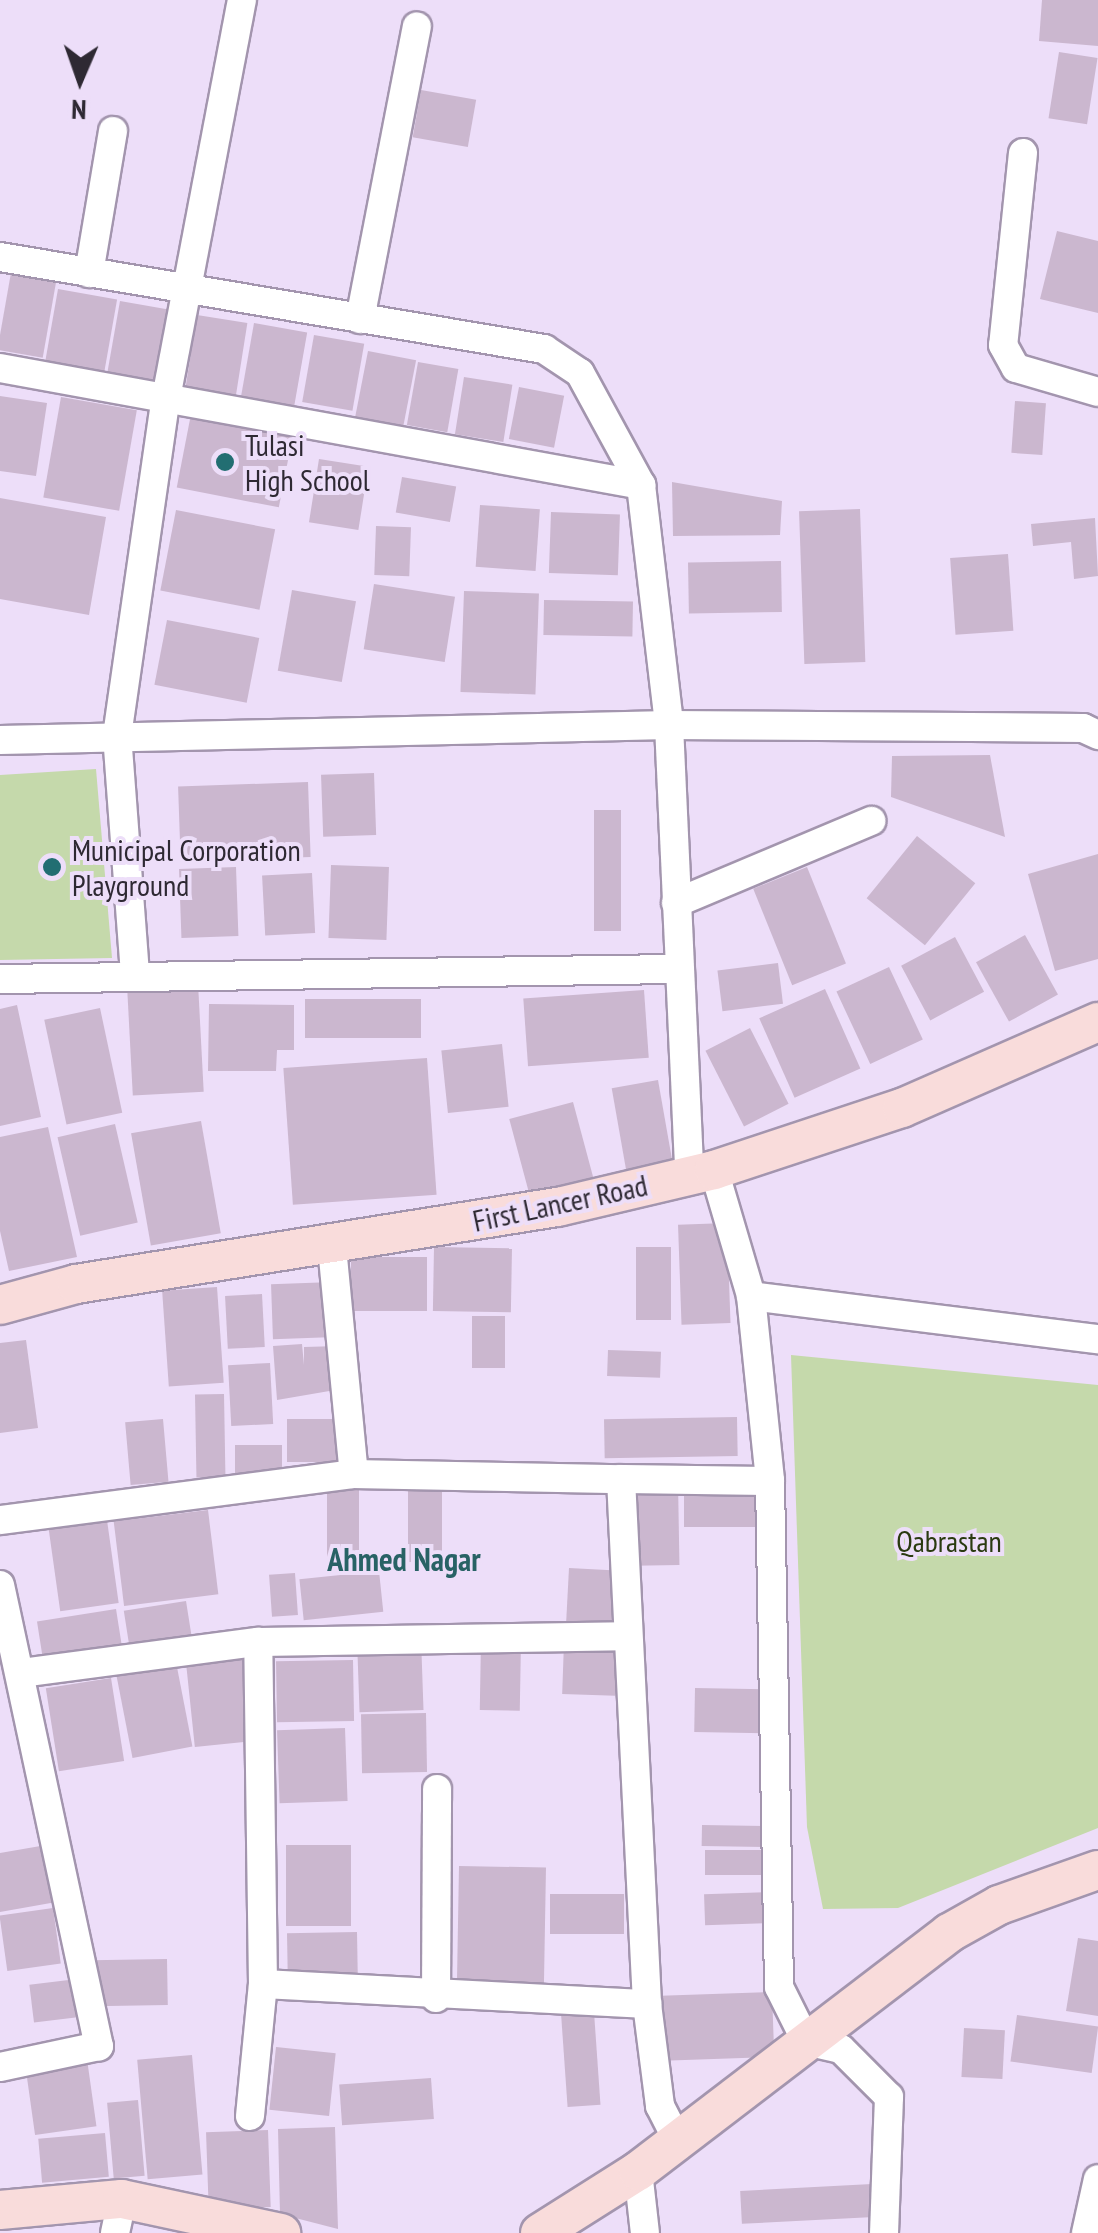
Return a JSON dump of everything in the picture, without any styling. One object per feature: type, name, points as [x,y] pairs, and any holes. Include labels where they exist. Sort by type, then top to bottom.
[{"type":"street","points":[[135,974],[117,736],[166,398],[242,0]]},
{"type":"street","points":[[360,319],[418,26]]},
{"type":"street","points":[[89,274],[113,131]]},
{"type":"street","points":[[1023,153],[1003,346],[1016,368],[1098,392]]},
{"type":"street","points":[[0,257],[544,350],[580,374],[640,485],[668,725],[678,969],[702,1172],[751,1296],[770,1481],[780,1986],[806,2041]]},
{"type":"street","points":[[0,368],[640,485]]},
{"type":"street","points":[[0,740],[668,725],[1083,728],[1098,735]]},
{"type":"street","points":[[676,903],[870,821]]},
{"type":"street","points":[[0,978],[678,969]]},
{"type":"street","name":"First Lancer Road","points":[[0,1305],[76,1284],[332,1247],[702,1172],[902,1108],[1098,1022]]},
{"type":"street","points":[[332,1247],[354,1474]]},
{"type":"street","points":[[751,1296],[1098,1339]]},
{"type":"street","points":[[0,1520],[354,1474],[770,1481]]},
{"type":"street","points":[[622,1478],[625,1636],[647,2004],[660,2106],[677,2140]]},
{"type":"street","points":[[0,1585],[22,1672],[100,2046],[0,2067]]},
{"type":"street","points":[[22,1672],[258,1642],[625,1636]]},
{"type":"street","points":[[250,2116],[263,1984],[258,1642]]},
{"type":"street","points":[[436,1998],[437,1789]]},
{"type":"street","points":[[540,2233],[638,2170],[949,1934],[998,1905],[1098,1870]]},
{"type":"street","points":[[263,1984],[436,1998],[647,2004]]},
{"type":"street","points":[[806,2041],[841,2049],[889,2096],[884,2233]]},
{"type":"street","points":[[638,2170],[645,2233]]},
{"type":"street","points":[[1086,2233],[1098,2179]]},
{"type":"street","points":[[0,2210],[119,2216],[267,2231]]},
{"type":"green space","name":"Municipal Corporation Playground","points":[[96,769],[112,958],[0,960],[0,775]]},
{"type":"green space","name":"Qabrastan","points":[[791,1355],[1098,1385],[1098,1828],[898,1908],[823,1909],[807,1827]]},
{"type":"building","points":[[1042,0],[1098,0],[1098,46],[1039,41]]},
{"type":"building","points":[[1059,52],[1098,58],[1087,124],[1049,118]]},
{"type":"building","points":[[421,90],[476,100],[468,147],[413,137]]},
{"type":"building","points":[[1057,231],[1098,241],[1098,313],[1040,299]]},
{"type":"building","points":[[12,267],[57,275],[43,358],[0,350]]},
{"type":"building","points":[[58,289],[117,299],[104,372],[45,362]]},
{"type":"building","points":[[120,301],[174,311],[161,384],[107,375]]},
{"type":"building","points":[[197,315],[247,323],[235,401],[185,393]]},
{"type":"building","points":[[254,323],[307,332],[294,409],[240,400]]},
{"type":"building","points":[[314,335],[364,344],[352,411],[302,402]]},
{"type":"building","points":[[368,351],[416,360],[403,429],[355,420]]},
{"type":"building","points":[[418,362],[458,369],[447,432],[407,425]]},
{"type":"building","points":[[464,377],[512,385],[503,442],[455,434]]},
{"type":"building","points":[[519,387],[564,396],[554,448],[509,439]]},
{"type":"building","points":[[0,396],[47,403],[36,476],[0,471]]},
{"type":"building","points":[[61,397],[137,410],[119,511],[43,497]]},
{"type":"building","points":[[1015,401],[1046,403],[1042,455],[1011,453]]},
{"type":"building","points":[[192,409],[294,429],[279,507],[177,488]]},
{"type":"building","points":[[319,459],[368,467],[358,530],[309,522]]},
{"type":"building","points":[[402,477],[456,487],[450,522],[396,512]]},
{"type":"building","points":[[672,482],[782,501],[780,535],[673,536]]},
{"type":"building","points":[[0,498],[106,517],[89,615],[0,599]]},
{"type":"building","points":[[480,505],[540,509],[536,571],[476,567]]},
{"type":"building","points":[[860,509],[865,662],[804,664],[799,511]]},
{"type":"building","points":[[176,510],[275,529],[259,610],[160,590]]},
{"type":"building","points":[[551,512],[620,514],[618,575],[549,573]]},
{"type":"building","points":[[1095,518],[1098,576],[1074,579],[1071,542],[1033,546],[1031,524]]},
{"type":"building","points":[[376,526],[411,527],[409,576],[374,575]]},
{"type":"building","points":[[1008,554],[1013,631],[956,635],[950,558]]},
{"type":"building","points":[[781,561],[782,612],[689,614],[688,563]]},
{"type":"building","points":[[374,584],[455,597],[445,662],[364,649]]},
{"type":"building","points":[[292,590],[356,601],[342,682],[278,671]]},
{"type":"building","points":[[464,591],[539,594],[535,695],[460,692]]},
{"type":"building","points":[[544,600],[633,602],[632,637],[543,635]]},
{"type":"building","points":[[167,620],[259,638],[247,703],[154,685]]},
{"type":"building","points":[[990,755],[1005,837],[891,797],[892,756]]},
{"type":"building","points":[[374,773],[376,835],[323,837],[321,775]]},
{"type":"building","points":[[308,782],[311,857],[181,861],[178,787]]},
{"type":"building","points":[[594,810],[621,810],[621,931],[594,931]]},
{"type":"building","points":[[917,836],[975,883],[925,945],[867,898]]},
{"type":"building","points":[[1098,854],[1098,959],[1055,971],[1028,874]]},
{"type":"building","points":[[331,865],[389,867],[386,940],[328,938]]},
{"type":"building","points":[[236,867],[238,936],[181,938],[179,869]]},
{"type":"building","points":[[807,867],[846,963],[792,985],[753,889]]},
{"type":"building","points":[[312,873],[315,933],[265,936],[262,876]]},
{"type":"building","points":[[1025,935],[1058,994],[1009,1022],[976,962]]},
{"type":"building","points":[[955,937],[984,992],[930,1020],[901,966]]},
{"type":"building","points":[[778,963],[783,1004],[722,1011],[717,970]]},
{"type":"building","points":[[889,967],[923,1040],[870,1064],[836,992]]},
{"type":"building","points":[[198,983],[204,1092],[133,1096],[127,987]]},
{"type":"building","points":[[825,989],[860,1068],[795,1098],[759,1018]]},
{"type":"building","points":[[644,990],[649,1058],[528,1066],[523,998]]},
{"type":"building","points":[[305,999],[421,999],[421,1038],[305,1038]]},
{"type":"building","points":[[209,1004],[294,1005],[294,1050],[277,1050],[276,1071],[208,1071]]},
{"type":"building","points":[[17,1005],[41,1117],[0,1126],[0,1009]]},
{"type":"building","points":[[100,1008],[122,1113],[66,1125],[44,1020]]},
{"type":"building","points":[[750,1028],[789,1104],[744,1126],[705,1051]]},
{"type":"building","points":[[502,1044],[509,1107],[448,1113],[441,1050]]},
{"type":"building","points":[[427,1058],[437,1195],[293,1205],[283,1068]]},
{"type":"building","points":[[658,1080],[673,1163],[626,1171],[612,1088]]},
{"type":"building","points":[[573,1102],[593,1178],[530,1195],[509,1119]]},
{"type":"building","points":[[201,1121],[221,1233],[151,1246],[131,1133]]},
{"type":"building","points":[[115,1124],[138,1222],[80,1236],[58,1137]]},
{"type":"building","points":[[48,1127],[77,1257],[9,1271],[0,1231],[0,1137]]},
{"type":"building","points":[[727,1223],[730,1323],[682,1325],[678,1225]]},
{"type":"building","points":[[434,1247],[512,1248],[511,1312],[433,1311]]},
{"type":"building","points":[[636,1247],[671,1247],[671,1320],[636,1320]]},
{"type":"building","points":[[351,1257],[427,1257],[427,1311],[351,1311]]},
{"type":"building","points":[[333,1282],[335,1337],[273,1339],[271,1284]]},
{"type":"building","points":[[217,1287],[224,1383],[169,1387],[162,1291]]},
{"type":"building","points":[[262,1294],[265,1347],[228,1349],[225,1296]]},
{"type":"building","points":[[472,1316],[505,1316],[505,1368],[472,1368]]},
{"type":"building","points":[[26,1340],[38,1428],[0,1433],[0,1343]]},
{"type":"building","points":[[302,1344],[304,1365],[304,1347],[339,1346],[341,1389],[277,1400],[273,1346]]},
{"type":"building","points":[[608,1350],[661,1352],[660,1378],[607,1376]]},
{"type":"building","points":[[270,1363],[273,1424],[231,1426],[228,1365]]},
{"type":"building","points":[[224,1394],[225,1477],[196,1477],[195,1395]]},
{"type":"building","points":[[737,1417],[738,1456],[605,1458],[604,1419]]},
{"type":"building","points":[[163,1419],[168,1482],[131,1485],[125,1422]]},
{"type":"building","points":[[287,1419],[347,1419],[347,1462],[287,1462]]},
{"type":"building","points":[[235,1445],[282,1445],[282,1481],[235,1481]]},
{"type":"building","points":[[408,1477],[442,1477],[442,1562],[408,1562]]},
{"type":"building","points":[[327,1480],[359,1480],[359,1571],[327,1571]]},
{"type":"building","points":[[678,1482],[679,1565],[633,1566],[632,1483]]},
{"type":"building","points":[[684,1485],[764,1485],[764,1527],[684,1527]]},
{"type":"building","points":[[208,1510],[218,1594],[124,1606],[114,1522]]},
{"type":"building","points":[[106,1513],[119,1603],[60,1611],[48,1521]]},
{"type":"building","points":[[569,1568],[621,1571],[618,1634],[566,1631]]},
{"type":"building","points":[[379,1571],[383,1612],[304,1620],[299,1579]]},
{"type":"building","points":[[295,1573],[298,1615],[272,1617],[269,1575]]},
{"type":"building","points":[[186,1601],[192,1637],[129,1646],[124,1611]]},
{"type":"building","points":[[116,1609],[123,1652],[44,1665],[37,1622]]},
{"type":"building","points":[[421,1638],[424,1710],[360,1712],[357,1640]]},
{"type":"building","points":[[481,1640],[521,1641],[520,1711],[480,1710]]},
{"type":"building","points":[[564,1642],[617,1644],[615,1696],[562,1694]]},
{"type":"building","points":[[248,1650],[258,1741],[195,1747],[185,1657]]},
{"type":"building","points":[[353,1660],[354,1721],[277,1722],[276,1661]]},
{"type":"building","points":[[176,1662],[192,1746],[133,1758],[116,1674]]},
{"type":"building","points":[[111,1678],[124,1761],[59,1771],[46,1688]]},
{"type":"building","points":[[695,1688],[767,1689],[766,1733],[694,1732]]},
{"type":"building","points":[[426,1713],[427,1772],[362,1773],[361,1714]]},
{"type":"building","points":[[345,1728],[348,1801],[280,1803],[277,1730]]},
{"type":"building","points":[[702,1825],[765,1826],[765,1847],[702,1846]]},
{"type":"building","points":[[52,1844],[62,1901],[0,1912],[0,1853]]},
{"type":"building","points":[[286,1845],[351,1845],[351,1926],[286,1926]]},
{"type":"building","points":[[705,1850],[770,1850],[770,1875],[705,1875]]},
{"type":"building","points":[[459,1866],[546,1868],[544,1989],[457,1988]]},
{"type":"building","points":[[770,1892],[771,1923],[705,1925],[704,1894]]},
{"type":"building","points":[[550,1894],[624,1894],[624,1934],[550,1934]]},
{"type":"building","points":[[53,1908],[61,1963],[7,1971],[0,1915]]},
{"type":"building","points":[[357,1932],[358,1978],[288,1979],[287,1933]]},
{"type":"building","points":[[1078,1938],[1098,1941],[1098,2016],[1066,2011]]},
{"type":"building","points":[[167,1959],[168,2005],[93,2006],[92,1960]]},
{"type":"building","points":[[77,1979],[82,2017],[34,2023],[29,1985]]},
{"type":"building","points":[[772,1992],[774,2057],[663,2061],[661,1996]]},
{"type":"building","points":[[594,2012],[600,2105],[568,2107],[561,2014]]},
{"type":"building","points":[[1017,2015],[1098,2026],[1092,2073],[1010,2062]]},
{"type":"building","points":[[964,2028],[1005,2030],[1002,2079],[961,2077]]},
{"type":"building","points":[[276,2047],[336,2053],[329,2116],[269,2110]]},
{"type":"building","points":[[192,2055],[202,2175],[148,2179],[137,2060]]},
{"type":"building","points":[[87,2059],[96,2126],[35,2135],[26,2068]]},
{"type":"building","points":[[431,2078],[434,2119],[342,2125],[339,2084]]},
{"type":"building","points":[[138,2100],[145,2176],[114,2178],[107,2103]]},
{"type":"building","points":[[335,2127],[338,2229],[280,2214],[278,2129]]},
{"type":"building","points":[[268,2130],[271,2207],[209,2209],[206,2132]]},
{"type":"building","points":[[105,2133],[109,2177],[42,2183],[38,2139]]},
{"type":"building","points":[[872,2184],[874,2217],[742,2224],[740,2191]]},
{"type":"place","name":"Tulasi High School","points":[[225,462]]},
{"type":"place","name":"Municipal Corporation Playground","points":[[52,867]]},
{"type":"district","name":"Ahmed Nagar","points":[[404,1559]]}]
